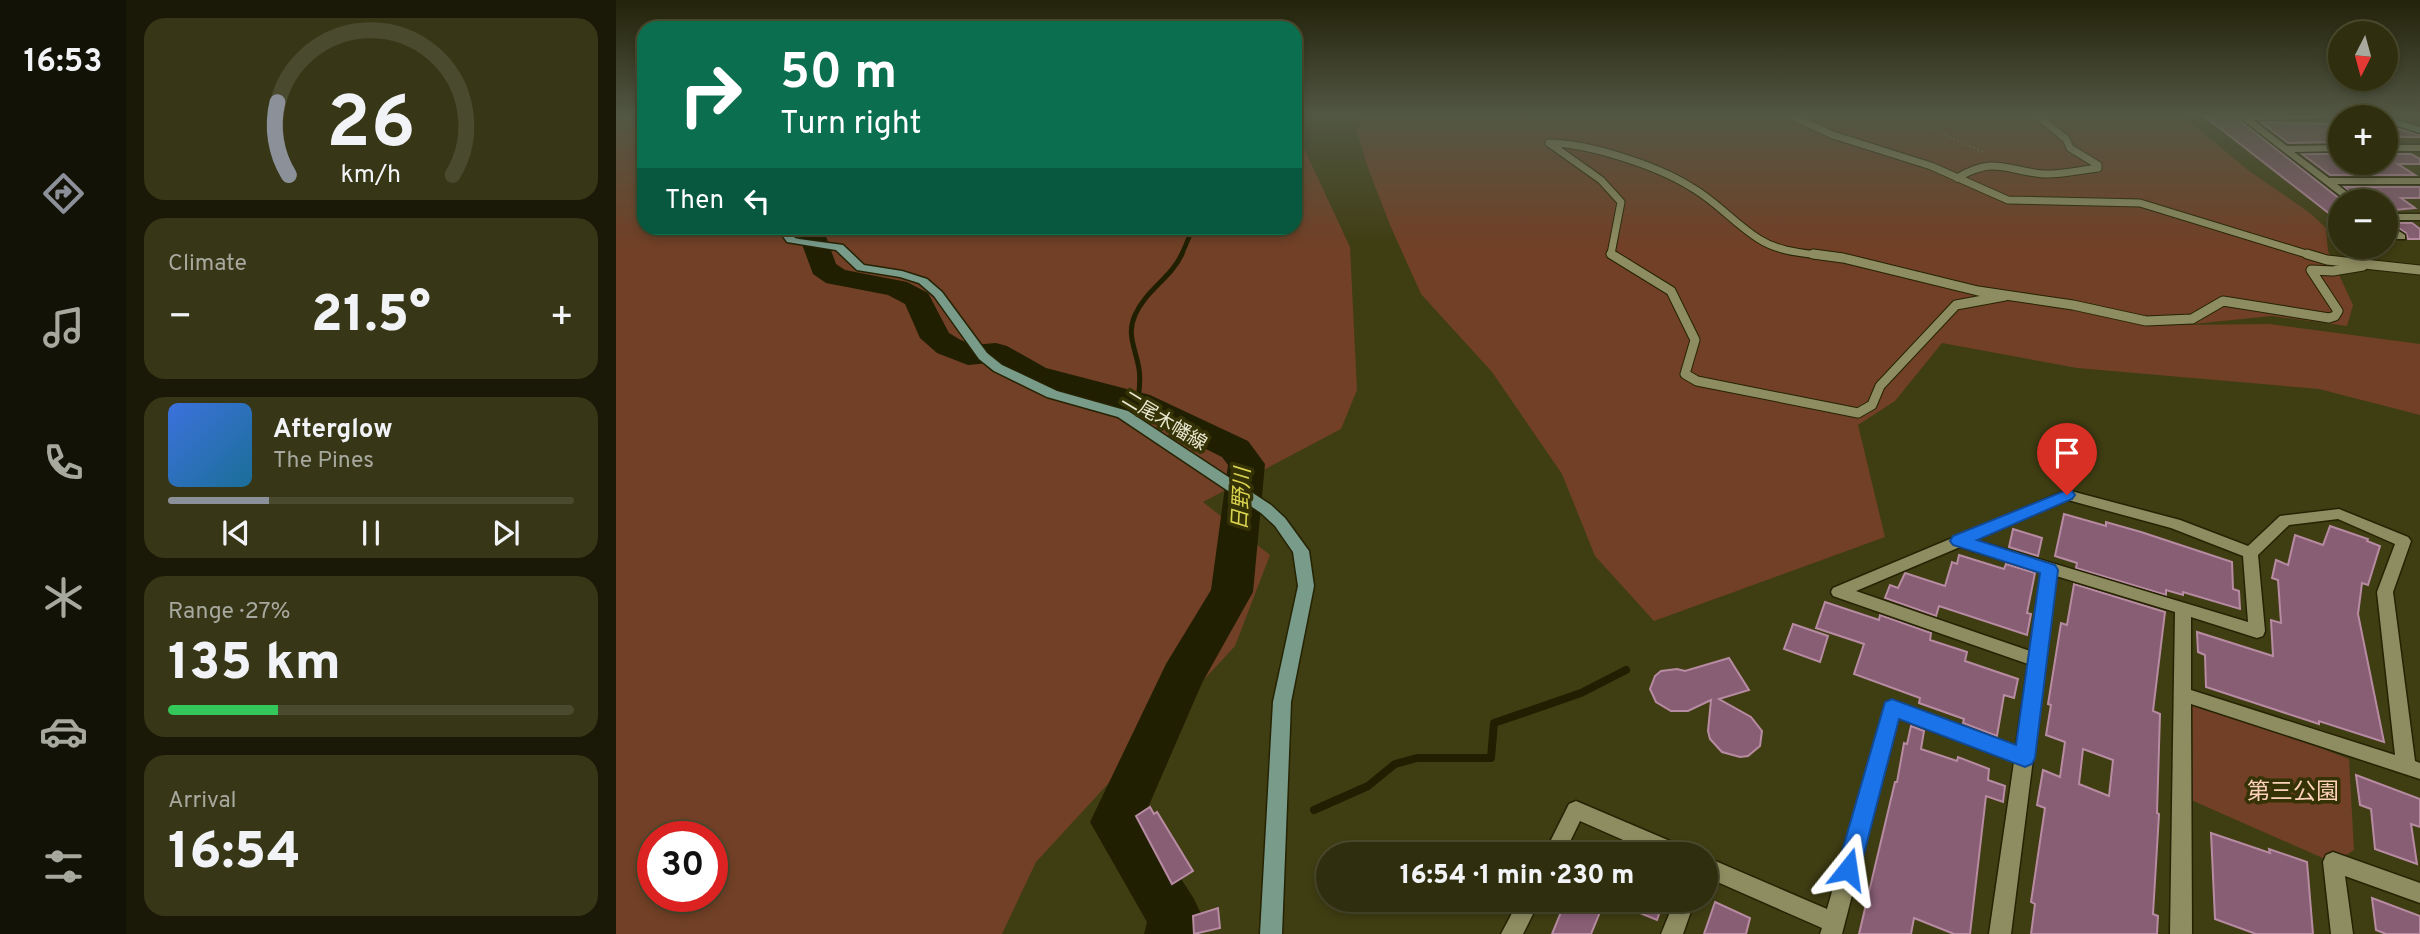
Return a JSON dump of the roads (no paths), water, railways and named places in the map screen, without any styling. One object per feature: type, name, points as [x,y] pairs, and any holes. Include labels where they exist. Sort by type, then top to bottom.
[{"type":"main road","name":"二尾木幡線","points":[[787,235],[799,243],[839,247],[861,268],[902,274],[923,281],[938,294],[981,353],[998,368],[1052,394],[1123,414],[1266,509],[1280,522],[1301,551],[1306,586],[1282,702],[1271,934]]},
{"type":"street","points":[[2295,158],[2337,189]]},
{"type":"street","points":[[2327,181],[2420,181]]},
{"type":"street","points":[[2398,217],[2420,217]]},
{"type":"street","points":[[2037,660],[1839,592],[2067,495],[2175,524],[2250,553]]},
{"type":"street","points":[[2182,694],[2413,769],[2385,592],[2403,541],[2339,514],[2285,520],[2250,553]]},
{"type":"street","points":[[1959,541],[2257,631],[2250,553]]},
{"type":"street","points":[[2000,934],[2049,570]]},
{"type":"street","points":[[2181,934],[2183,609]]},
{"type":"street","points":[[1718,873],[1832,928],[1892,708],[2025,758]]},
{"type":"street","points":[[1560,842],[1576,810],[1649,842]]},
{"type":"street","points":[[2342,934],[2333,862],[2420,893]]},
{"type":"street","points":[[1513,934],[1524,912]]},
{"type":"street","points":[[1672,934],[1680,912]]},
{"type":"lane","points":[[1565,158],[1601,180],[1621,202],[1620,223],[1609,246],[1611,254],[1671,291],[1695,340],[1695,348],[1685,361],[1685,374],[1697,381],[1858,413],[1872,405],[1880,386],[1956,305],[2005,296]]},
{"type":"lane","points":[[1620,158],[1654,168],[1682,181],[1760,240],[1777,248],[1843,258],[1944,284],[2073,305],[2146,321],[2192,319],[2223,301],[2329,318],[2335,316],[2338,311],[2311,270],[2333,271],[2363,266]]},
{"type":"lane","points":[[1904,158],[1931,166],[2008,200],[2140,203],[2327,260],[2363,266],[2420,270]]},
{"type":"lane","points":[[1957,178],[1971,170],[1994,164],[2044,174],[2098,168],[2098,165],[2086,158]]},
{"type":"waterway","name":"日野川","points":[[812,235],[823,268],[836,277],[897,288],[917,299],[936,338],[948,346],[968,355],[996,353],[1034,375],[1138,402],[1235,449],[1247,464],[1232,592],[1182,677],[1116,822],[1175,918],[1172,934]]},
{"type":"waterway","points":[[1182,255],[1190,235]]},
{"type":"waterway","points":[[1138,402],[1140,373],[1132,336],[1132,322],[1145,298],[1172,270],[1182,255]]},
{"type":"waterway","points":[[1314,810],[1368,786],[1395,764],[1417,758],[1491,758],[1494,723],[1581,693],[1626,670]]},
{"type":"park label","name":"第三公園","points":[[2293,791]]}]
